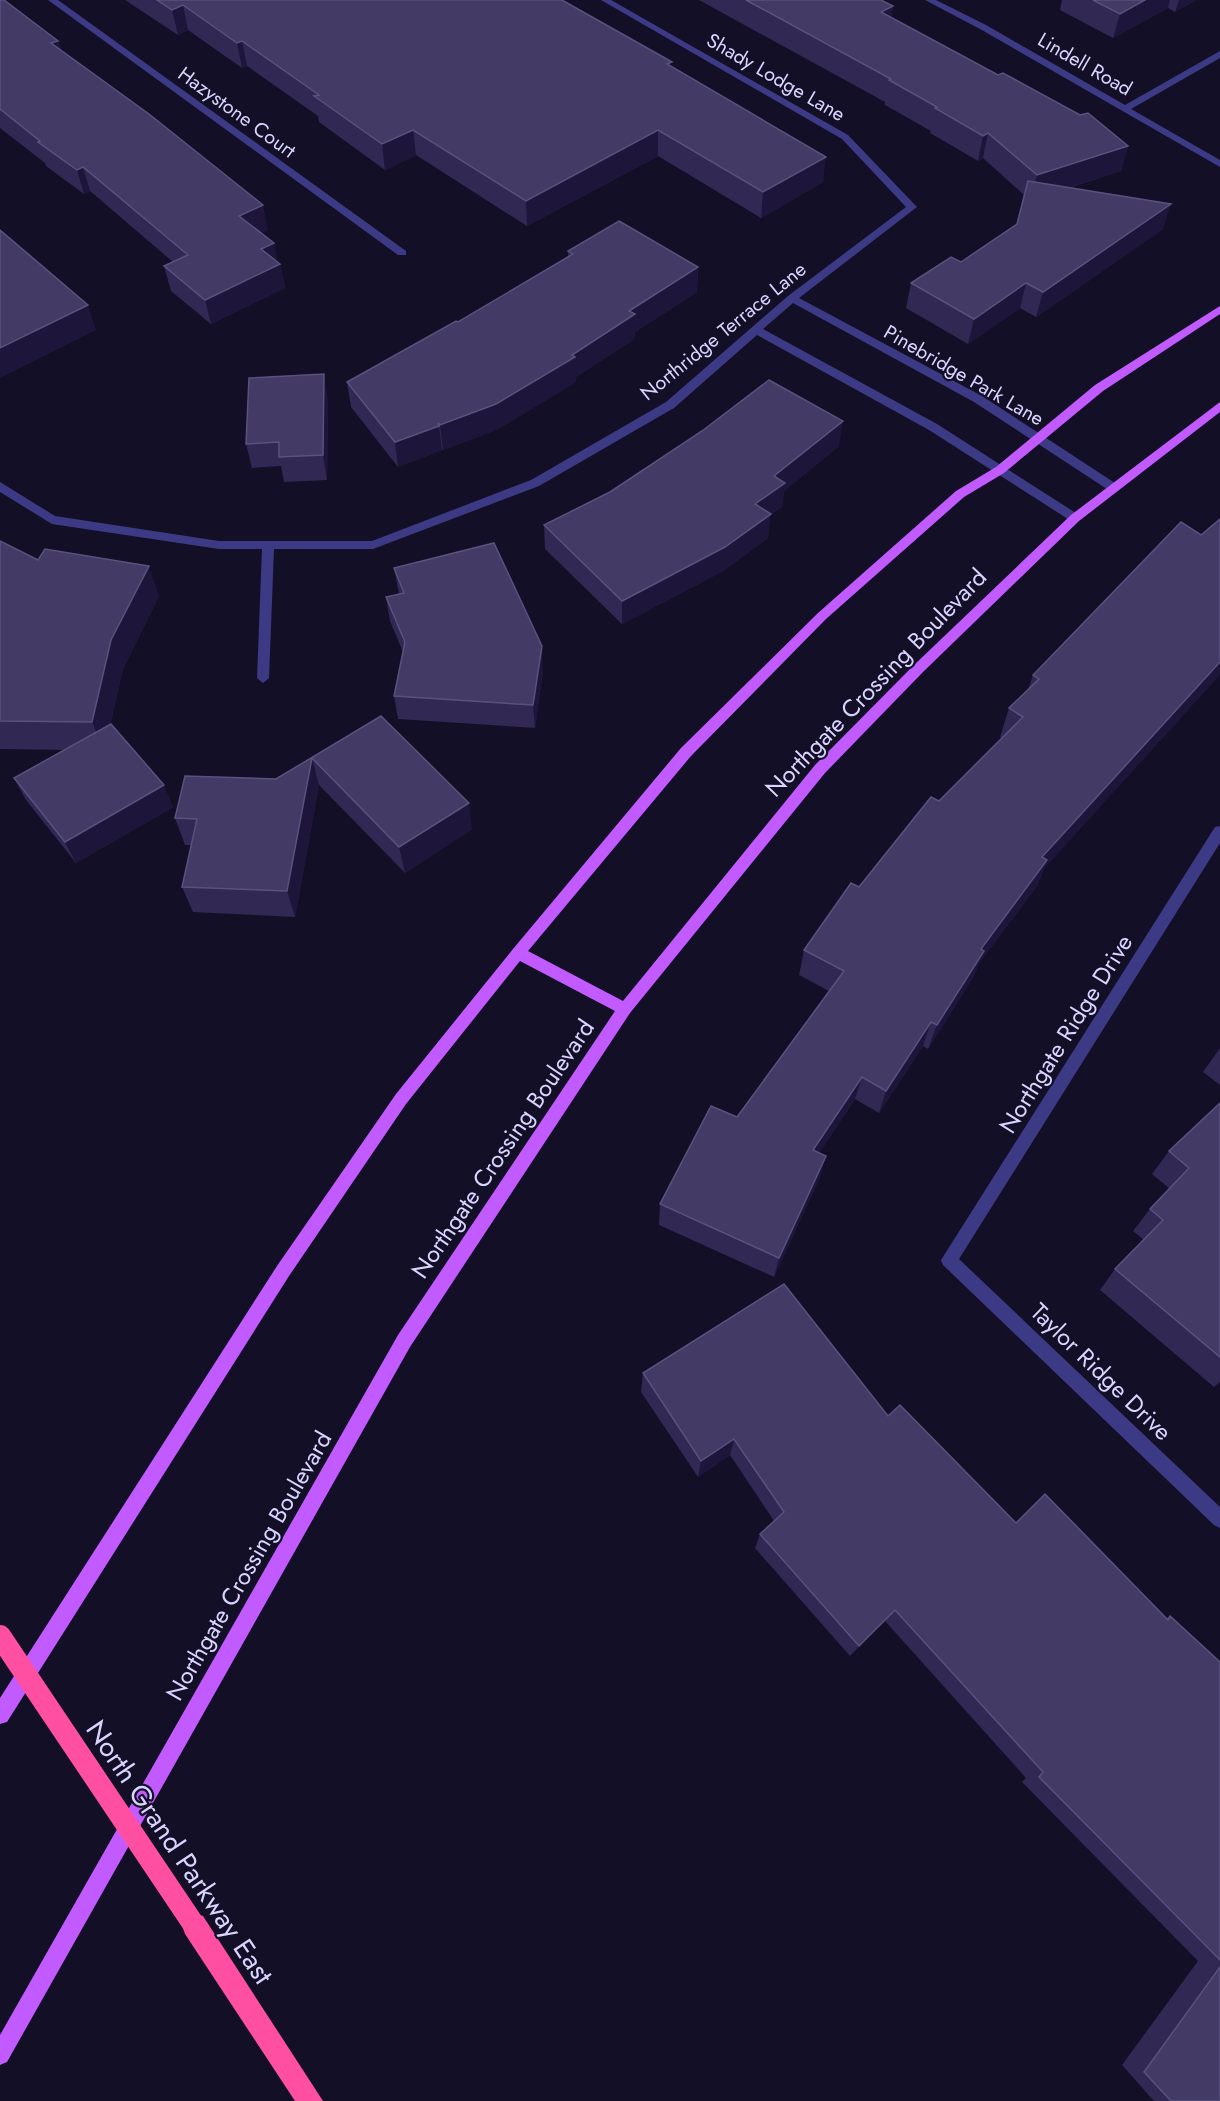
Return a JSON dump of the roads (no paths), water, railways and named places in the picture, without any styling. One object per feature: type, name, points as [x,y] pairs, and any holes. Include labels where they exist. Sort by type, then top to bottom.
[{"type":"highway","name":"North Grand Parkway East","points":[[0,1636],[310,2101]]},
{"type":"main road","points":[[0,1714],[282,1271],[401,1099],[518,952],[686,752],[822,616],[960,494],[1000,470],[1099,388],[1220,309]]},
{"type":"main road","name":"Northgate Crossing Boulevard","points":[[0,2055],[404,1341],[626,1009],[820,769],[965,623],[1075,518],[1220,406]]},
{"type":"main road","points":[[518,952],[626,1009]]},
{"type":"street","name":"Hazystone Court","points":[[52,0],[402,254]]},
{"type":"street","name":"Shady Lodge Lane","points":[[605,0],[846,136],[912,207]]},
{"type":"street","name":"Lindell Road","points":[[929,0],[983,27],[1220,164]]},
{"type":"street","points":[[1126,108],[1220,54]]},
{"type":"street","name":"Northridge Terrace Lane","points":[[0,486],[52,520],[219,545],[373,545],[535,483],[670,405],[792,298],[912,207]]},
{"type":"street","name":"Pinebridge Park Lane","points":[[792,298],[978,399],[1114,488]]},
{"type":"street","points":[[756,330],[933,427],[1075,518]]},
{"type":"street","points":[[262,678],[268,545]]},
{"type":"street","name":"Northgate Ridge Drive","points":[[949,1260],[1220,831]]},
{"type":"street","name":"Taylor Ridge Drive","points":[[949,1260],[1220,1519]]}]
